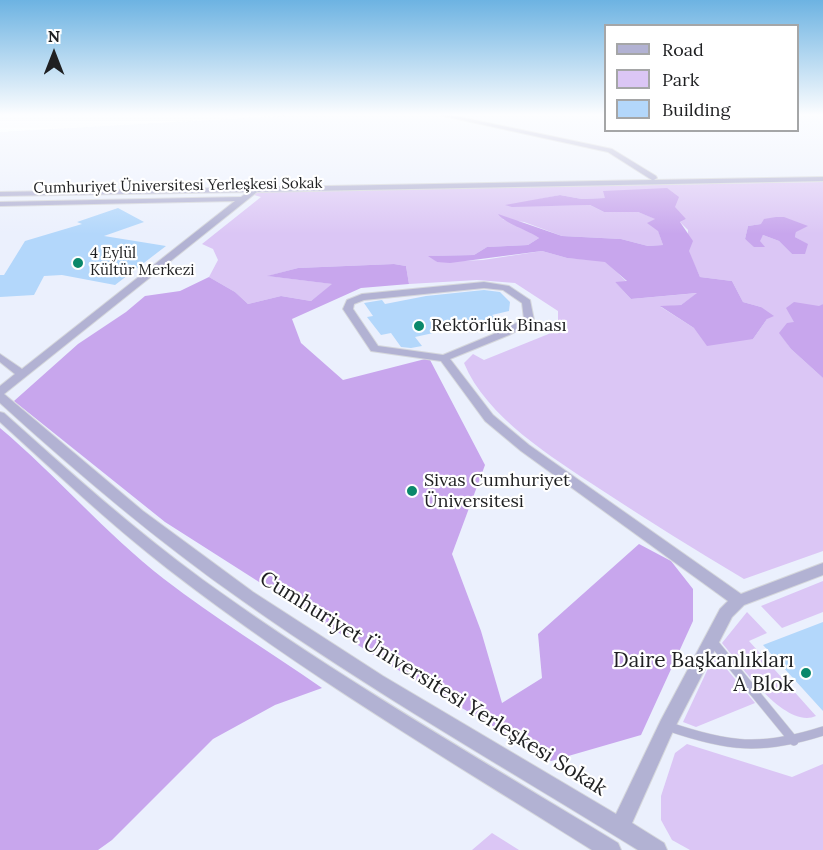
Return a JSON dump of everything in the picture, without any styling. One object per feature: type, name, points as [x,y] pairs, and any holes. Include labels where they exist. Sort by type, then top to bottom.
[{"type":"street","points":[[616,155],[653,178]]},
{"type":"street","name":"Cumhuriyet Üniversitesi Yerleşkesi Sokak","points":[[0,189],[823,177]]},
{"type":"street","name":"Cumhuriyet Üniversitesi Yerleşkesi Sokak","points":[[0,194],[823,177]]},
{"type":"street","name":"Cumhuriyet Üniversitesi Yerleşkesi Sokak","points":[[256,189],[22,374],[0,394],[56,448],[134,511],[285,622],[459,732],[657,850]]},
{"type":"street","name":"Cumhuriyet Üniversitesi Yerleşkesi Sokak","points":[[0,204],[244,199]]},
{"type":"street","points":[[444,358],[505,333],[529,320],[527,302],[506,288],[484,285],[362,297],[350,302],[348,309],[375,349],[444,358],[489,418],[525,448],[739,601]]},
{"type":"street","points":[[0,357],[22,374]]},
{"type":"street","points":[[0,416],[137,536],[196,583],[284,644],[611,850]]},
{"type":"street","points":[[620,827],[667,726],[726,613],[739,601],[823,569]]},
{"type":"lane","points":[[711,639],[794,741]]},
{"type":"lane","points":[[667,726],[734,745],[760,746],[794,741],[823,731]]},
{"type":"shaded area","name":"Sivas Cumhuriyet Üniversitesi","points":[[0,155],[823,155],[823,850],[0,850]]},
{"type":"shaded area","points":[[667,188],[679,197],[675,207],[686,219],[680,222],[693,241],[689,251],[700,277],[732,281],[743,302],[761,307],[774,316],[767,319],[753,339],[707,346],[694,328],[660,306],[681,305],[697,293],[631,299],[615,282],[627,281],[605,262],[567,258],[542,251],[450,263],[437,262],[428,256],[474,255],[487,247],[528,245],[539,238],[498,214],[562,236],[621,239],[648,246],[663,245],[658,231],[647,223],[655,219],[638,212],[604,212],[590,205],[512,207],[505,205],[560,195],[582,199],[605,198],[603,191]]},
{"type":"shaded area","points":[[784,217],[808,226],[796,232],[795,237],[808,244],[805,254],[792,254],[779,241],[763,235],[760,241],[765,247],[754,247],[745,239],[748,226],[761,224],[764,219]]},
{"type":"shaded area","points":[[394,264],[406,266],[409,284],[361,288],[292,319],[301,343],[343,380],[429,358],[485,465],[452,554],[481,631],[502,703],[542,678],[538,634],[639,544],[671,561],[693,589],[693,621],[641,735],[551,761],[383,661],[165,522],[14,401],[78,344],[126,312],[145,296],[180,291],[209,277],[235,292],[248,304],[281,296],[311,301],[332,284],[267,276],[298,268]]},
{"type":"shaded area","points":[[794,302],[819,306],[823,304],[823,378],[791,349],[779,333],[787,323],[794,322],[786,308]]},
{"type":"shaded area","points":[[0,428],[122,543],[164,579],[322,688],[275,705],[213,739],[112,840],[98,850],[0,850]]},
{"type":"green space","points":[[823,182],[823,304],[780,333],[791,349],[823,378],[823,551],[744,579],[618,501],[523,435],[488,401],[474,383],[464,363],[473,354],[484,360],[551,333],[558,325],[558,311],[515,283],[477,280],[409,284],[406,266],[394,264],[298,268],[268,276],[333,284],[311,301],[281,296],[248,304],[235,292],[209,277],[218,260],[213,249],[202,244],[261,197],[254,195],[258,192]],"holes":[[[604,192],[686,219],[680,222],[688,230],[688,251],[700,277],[732,281],[743,302],[761,307],[767,319],[753,339],[694,328],[661,307],[681,305],[698,293],[631,299],[615,282],[627,282],[605,261],[567,258],[542,251],[483,260],[437,262],[430,256],[474,255],[487,247],[528,245],[539,238],[523,227],[502,219],[524,222],[562,236],[621,239],[648,246],[663,245],[658,230],[648,223],[656,219],[638,212],[604,212],[590,205],[507,206],[560,195],[582,199],[606,198]],[[761,224],[807,226],[796,231],[795,237],[807,244],[804,254],[792,254],[779,241],[763,235],[759,241],[764,247],[754,246],[745,239],[748,226]]]},
{"type":"green space","points":[[823,581],[823,612],[782,628],[761,606]]},
{"type":"green space","points":[[747,612],[767,633],[749,641],[816,716],[804,718],[777,705],[751,679],[722,643]]},
{"type":"green space","points":[[712,660],[720,661],[755,703],[696,727],[683,722]]},
{"type":"green space","points":[[687,744],[792,777],[823,764],[823,850],[690,850],[672,840],[661,820],[661,796],[675,753]]},
{"type":"green space","points":[[492,833],[519,850],[472,850]]},
{"type":"building","name":"4 Eylül Kültür Merkezi","points":[[118,208],[144,222],[104,236],[166,246],[115,285],[62,275],[44,276],[34,295],[0,297],[0,275],[4,275],[25,241],[82,224],[77,222]]},
{"type":"building","name":"Rektörlük Binası","points":[[484,290],[500,292],[510,302],[509,311],[492,315],[497,319],[415,337],[422,346],[411,348],[401,347],[391,333],[381,335],[367,317],[373,316],[364,303],[382,300],[385,304],[426,296]]},
{"type":"building","name":"Daire Başkanlıkları A Blok","points":[[823,622],[823,711],[763,645]]},
{"type":"place","name":"4 Eylül Kültür Merkezi","points":[[78,263]]},
{"type":"place","name":"Rektörlük Binası","points":[[419,326]]},
{"type":"place","name":"Sivas Cumhuriyet Üniversitesi","points":[[412,491]]},
{"type":"place","name":"Daire Başkanlıkları A Blok","points":[[806,673]]}]
